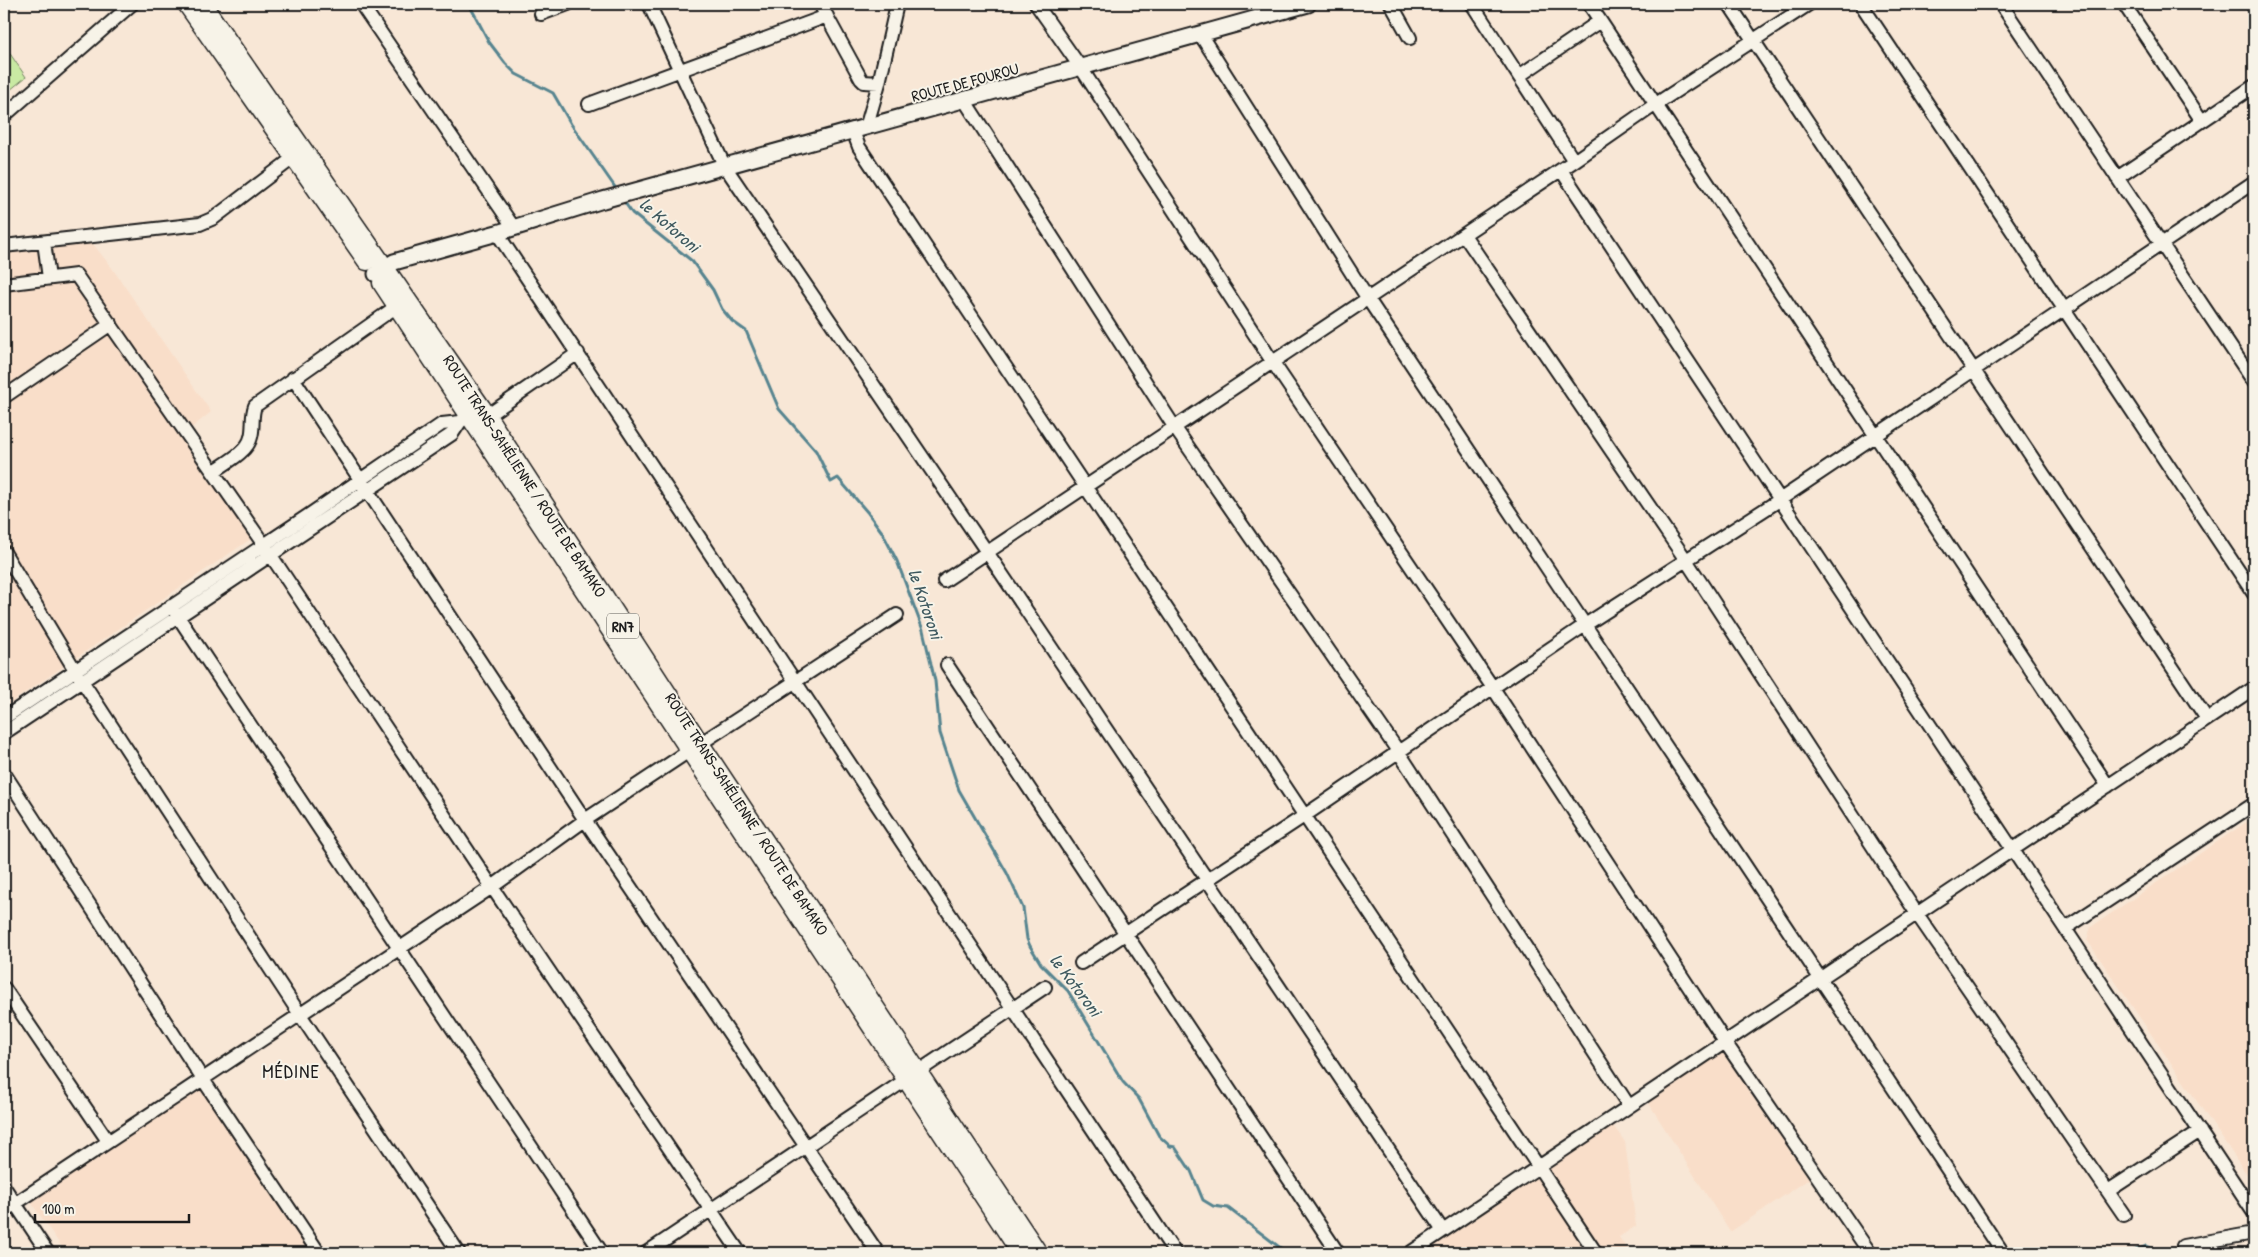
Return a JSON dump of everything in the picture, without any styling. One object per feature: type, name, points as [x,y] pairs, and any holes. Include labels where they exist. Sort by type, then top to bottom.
[{"type":"highway","name":"ROUTE TRANS-SAHÉLIENNE / ROUTE DE BAMAKO","points":[[187,4],[293,158],[381,270],[397,306],[474,417],[911,1076],[1022,1253]]},
{"type":"highway","name":"ROUTE TRANS-SAHÉLIENNE / ROUTE DE BAMAKO","points":[[202,4],[381,270],[474,417]]},
{"type":"highway","name":"ROUTE TRANS-SAHÉLIENNE / ROUTE DE BAMAKO","points":[[911,1076],[1038,1253]]},
{"type":"main road","name":"ROUTE DE FOUROU","points":[[381,270],[394,262],[498,233],[724,165],[965,101],[1305,4]]},
{"type":"street","points":[[4,116],[132,4]]},
{"type":"street","points":[[361,4],[514,228]]},
{"type":"street","points":[[541,14],[568,4]]},
{"type":"street","points":[[649,4],[724,165],[987,552],[1443,1231]]},
{"type":"street","points":[[820,4],[861,79],[864,82],[879,84]]},
{"type":"street","points":[[898,4],[879,84],[859,129],[859,147],[1537,1168],[1596,1253]]},
{"type":"street","points":[[1036,4],[1081,68],[1272,361],[1493,688],[1725,1042],[1870,1253]]},
{"type":"street","points":[[1391,4],[1410,38]]},
{"type":"street","points":[[1472,4],[1574,162]]},
{"type":"street","points":[[1589,4],[2108,786]]},
{"type":"street","points":[[1729,4],[2206,719]]},
{"type":"street","points":[[944,581],[1175,428],[1272,361],[1574,162],[1656,104],[1809,4]]},
{"type":"street","points":[[1861,4],[2254,594]]},
{"type":"street","points":[[2001,4],[2254,382]]},
{"type":"street","points":[[2124,4],[2202,121]]},
{"type":"street","points":[[589,104],[827,16]]},
{"type":"street","points":[[1519,76],[1600,21]]},
{"type":"street","points":[[1200,34],[1368,299],[2003,1253]]},
{"type":"street","points":[[2117,178],[2254,86]]},
{"type":"street","points":[[965,101],[1175,428],[1398,752],[1629,1106]]},
{"type":"street","points":[[4,246],[200,224],[214,218],[293,158]]},
{"type":"street","points":[[1561,170],[2014,849],[2254,1213]]},
{"type":"street","points":[[1081,963],[1304,816],[1585,625],[1781,499],[2161,244],[2254,184]]},
{"type":"street","points":[[498,233],[1175,1253]]},
{"type":"street","points":[[1464,235],[1686,560],[1917,914],[2124,1215]]},
{"type":"street","points":[[44,242],[49,278]]},
{"type":"street","points":[[4,284],[76,275],[264,545],[492,887],[740,1253]]},
{"type":"street","points":[[213,472],[247,445],[251,438],[252,414],[255,406],[397,306]]},
{"type":"street","points":[[4,398],[111,324]]},
{"type":"street","points":[[4,733],[271,556],[452,434],[474,417],[578,354]]},
{"type":"street","points":[[293,378],[369,490],[585,820],[878,1253]]},
{"type":"street","points":[[4,718],[442,424],[474,417]]},
{"type":"street","points":[[4,552],[75,670],[299,1014],[459,1253]]},
{"type":"street","points":[[171,606],[602,1253]]},
{"type":"street","points":[[4,1211],[398,947],[492,887],[585,820],[898,616]]},
{"type":"street","points":[[947,665],[1338,1253]]},
{"type":"street","points":[[1410,1253],[2206,719],[2253,691]]},
{"type":"street","points":[[4,773],[202,1078],[319,1253]]},
{"type":"street","points":[[2066,928],[2254,804]]},
{"type":"street","points":[[646,1253],[1044,987]]},
{"type":"street","points":[[4,988],[108,1141]]},
{"type":"street","points":[[2108,1191],[2200,1131]]},
{"type":"street","points":[[4,1187],[48,1253]]},
{"type":"street","points":[[2183,1246],[2254,1233]]},
{"type":"shaded area","points":[[82,230],[112,268],[211,412],[190,429],[261,532],[4,707],[4,238]]},
{"type":"shaded area","points":[[2254,817],[2254,1185],[2087,940],[2091,927]]},
{"type":"shaded area","points":[[1722,1052],[1809,1179],[1730,1232],[1648,1102]]},
{"type":"shaded area","points":[[200,1088],[310,1253],[66,1253],[30,1201]]},
{"type":"shaded area","points":[[1612,1124],[1625,1142],[1636,1226],[1619,1237],[1630,1253],[1420,1253]]},
{"type":"green space","points":[[4,45],[26,77],[4,95]]},
{"type":"waterway","name":"le Kotoroni","points":[[469,4],[489,42],[505,63],[516,74],[553,93],[571,124],[617,190]]},
{"type":"waterway","name":"le Kotoroni","points":[[623,200],[632,213],[692,261],[713,290],[722,309],[732,321],[746,331],[779,409],[816,451],[831,482],[838,478],[882,532],[897,561],[923,630],[935,681],[940,733],[959,790],[1007,873],[1023,908],[1027,939],[1041,964],[1068,991],[1123,1082],[1139,1099],[1159,1136],[1170,1146],[1175,1147],[1191,1171],[1203,1200],[1213,1206],[1228,1208],[1287,1253]]},
{"type":"waterway","name":"le Kotoroni","points":[[2129,1253],[2147,1246],[2160,1253]]},
{"type":"district","name":"MÉDINE","points":[[291,1071]]}]
